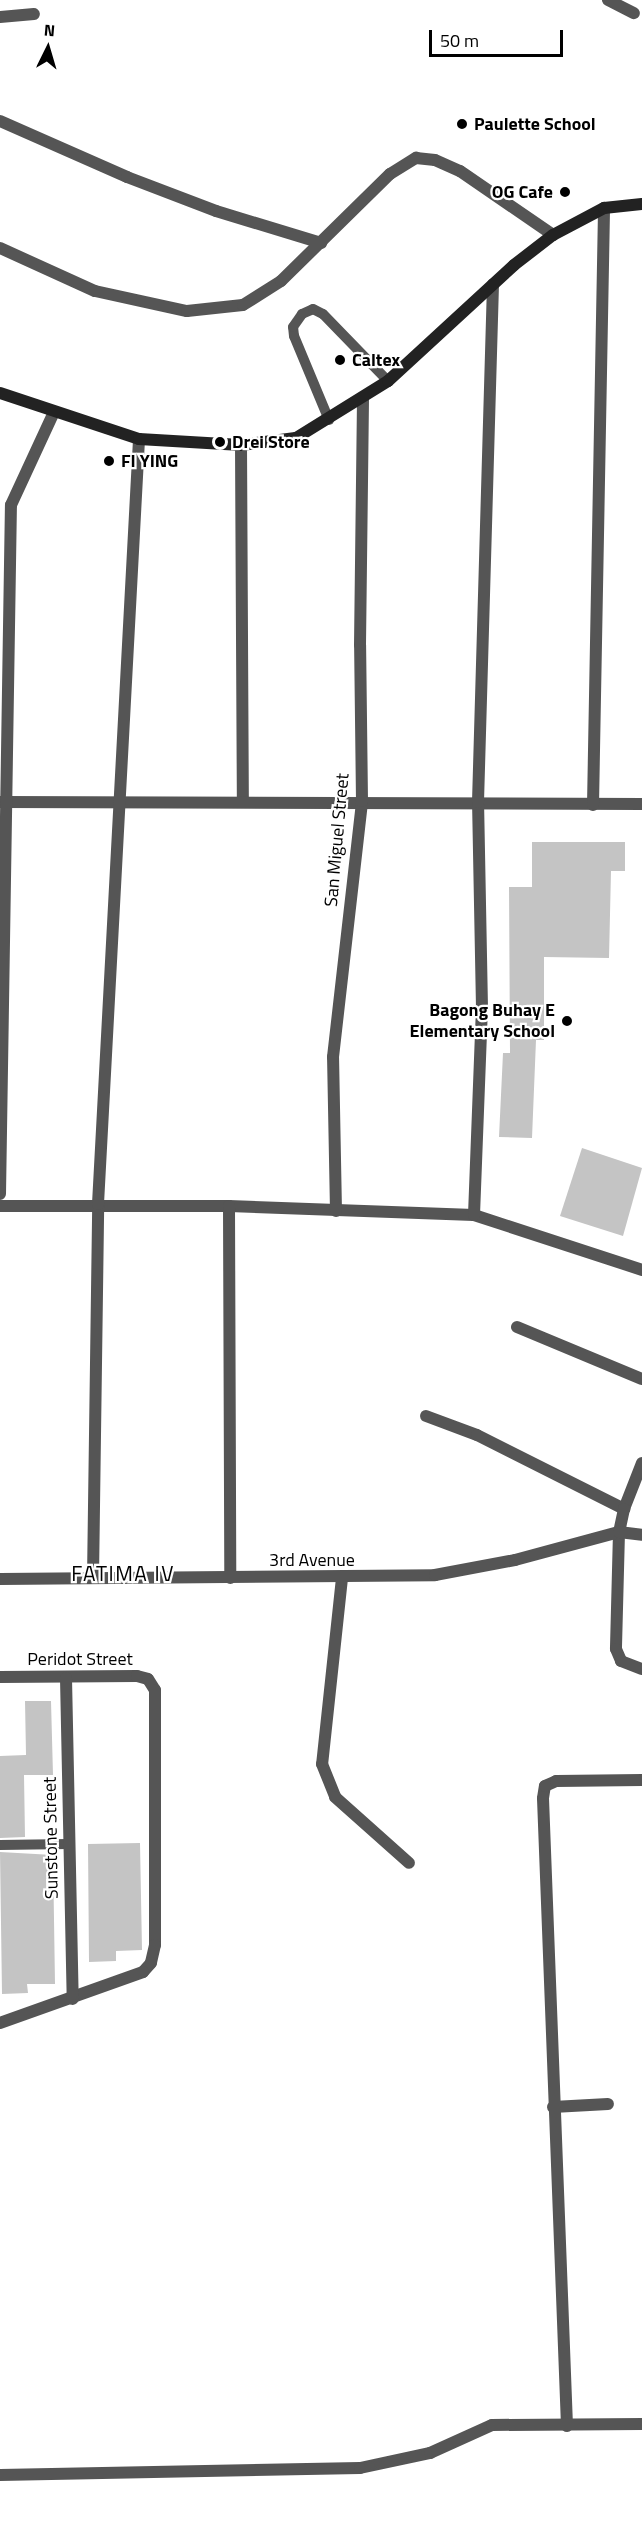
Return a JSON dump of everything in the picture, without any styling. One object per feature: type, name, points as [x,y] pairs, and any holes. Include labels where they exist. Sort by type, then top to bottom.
[{"type":"main road","points":[[0,393],[139,439],[241,445],[296,438],[363,400],[388,381],[493,284],[553,235],[604,208],[642,204]]},
{"type":"street","points":[[608,0],[634,13]]},
{"type":"street","points":[[0,17],[34,14]]},
{"type":"street","points":[[0,121],[160,190],[321,243]]},
{"type":"street","points":[[0,248],[95,291],[187,311],[243,305],[281,281],[390,174],[416,158],[435,160],[460,171],[553,235]]},
{"type":"street","points":[[593,805],[604,208]]},
{"type":"street","points":[[474,1215],[482,1008],[478,802],[493,284]]},
{"type":"street","name":"San Miguel Street","points":[[336,1211],[333,1057],[362,801],[360,645],[363,400]]},
{"type":"street","points":[[0,1194],[4,802],[11,505],[54,412]]},
{"type":"street","points":[[93,1578],[98,1204],[117,802],[139,439]]},
{"type":"street","points":[[241,445],[243,802]]},
{"type":"street","points":[[4,802],[362,801],[642,804]]},
{"type":"street","points":[[0,1206],[98,1204],[229,1206],[474,1215],[642,1270]]},
{"type":"street","points":[[229,1206],[230,1578]]},
{"type":"street","points":[[518,1327],[642,1379]]},
{"type":"street","points":[[426,1416],[477,1435],[624,1509]]},
{"type":"street","points":[[642,1463],[624,1509],[620,1532],[616,1649],[621,1661],[642,1669]]},
{"type":"street","points":[[620,1532],[642,1535]]},
{"type":"street","name":"3rd Avenue","points":[[0,1579],[342,1578],[435,1575],[515,1560],[620,1532]]},
{"type":"street","points":[[342,1578],[321,1764],[335,1797],[409,1863]]},
{"type":"street","name":"Peridot Street","points":[[0,1677],[137,1676],[148,1679],[155,1690],[155,1946],[151,1963],[143,1972],[73,1999]]},
{"type":"street","name":"Sunstone Street","points":[[66,1678],[73,1999]]},
{"type":"street","points":[[567,2426],[553,2107],[546,1786],[556,1781],[642,1780]]},
{"type":"street","points":[[0,2023],[73,1999]]},
{"type":"street","points":[[553,2107],[608,2104]]},
{"type":"street","points":[[0,2475],[360,2468],[430,2453],[492,2426],[642,2424]]},
{"type":"lane","points":[[329,420],[294,336],[293,327],[303,314],[313,309],[323,314],[388,381]]},
{"type":"lane","points":[[0,1845],[69,1844]]},
{"type":"building","points":[[532,842],[625,842],[625,871],[611,871],[609,958],[544,957],[544,1040],[536,1040],[532,1138],[499,1137],[503,1053],[510,1053],[509,887],[532,887]]},
{"type":"building","points":[[582,1148],[642,1168],[623,1236],[560,1216]]},
{"type":"building","points":[[25,1701],[51,1701],[53,1775],[24,1775],[25,1837],[0,1838],[0,1756],[26,1755]]},
{"type":"building","points":[[140,1843],[142,1950],[116,1951],[116,1961],[89,1962],[88,1844]]},
{"type":"building","points":[[0,1852],[53,1855],[55,1984],[27,1984],[28,1993],[2,1994]]},
{"type":"place","name":"Paulette School","points":[[462,124]]},
{"type":"place","name":"OG Cafe","points":[[565,192]]},
{"type":"place","name":"Caltex","points":[[340,360]]},
{"type":"place","name":"Drei Store","points":[[220,442]]},
{"type":"place","name":"FI YING","points":[[109,461]]},
{"type":"place","name":"Bagong Buhay E Elementary School","points":[[567,1021]]},
{"type":"district","name":"FATIMA IV","points":[[123,1573]]}]
